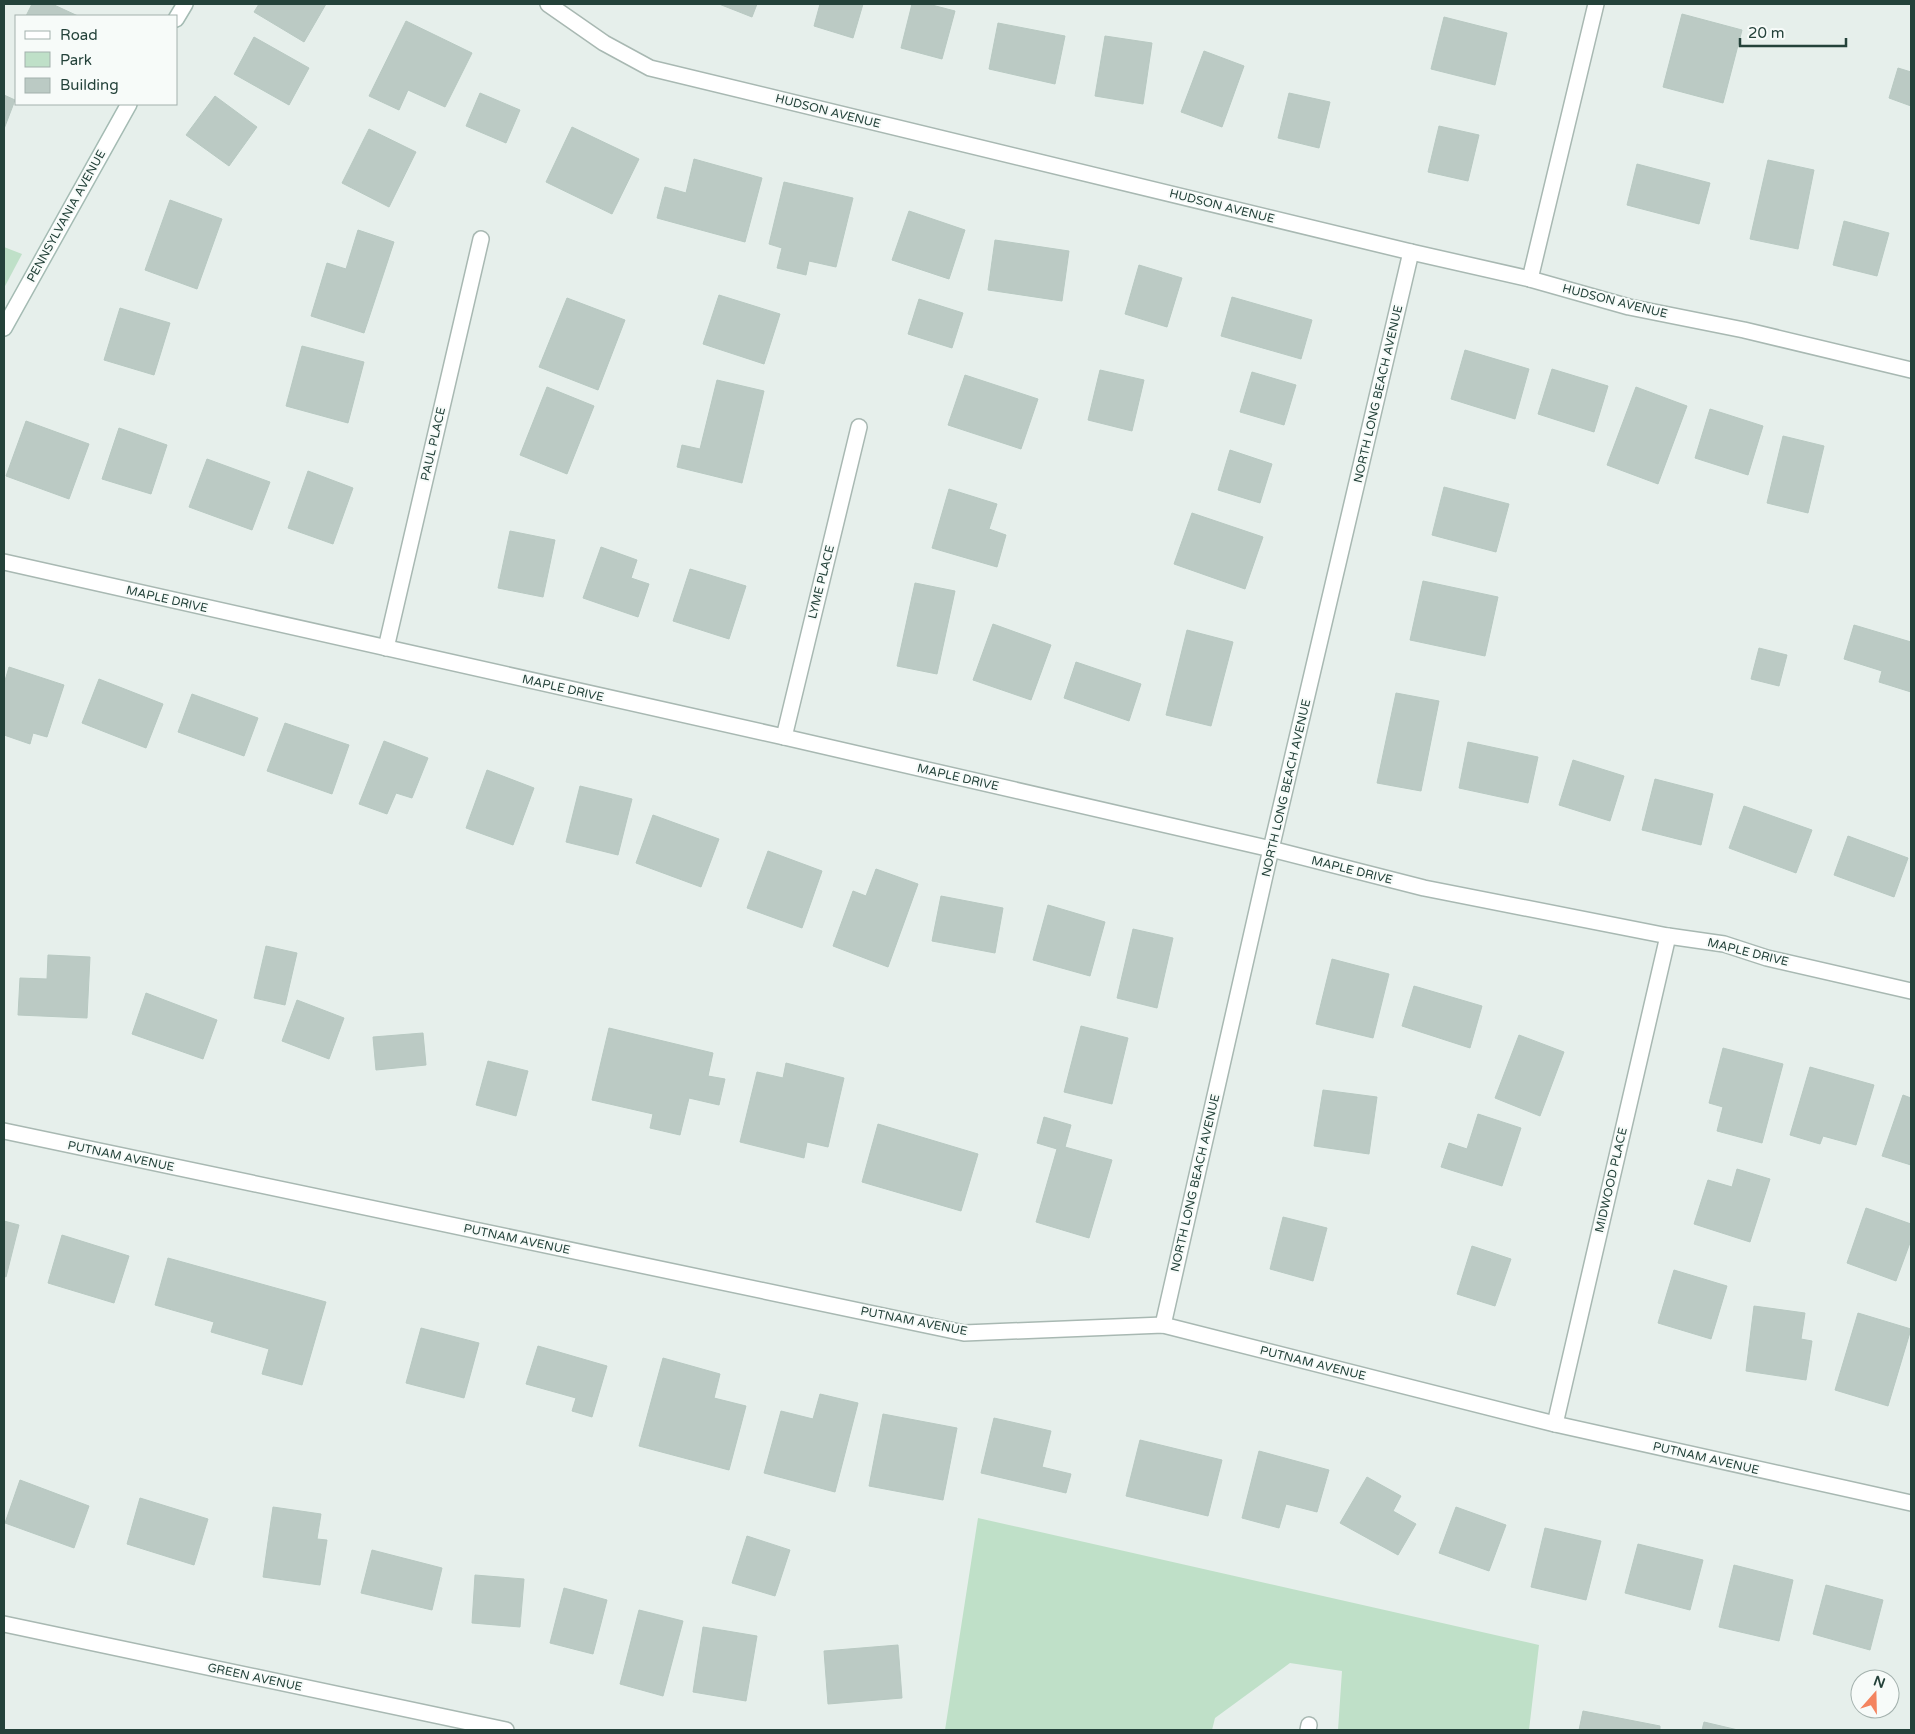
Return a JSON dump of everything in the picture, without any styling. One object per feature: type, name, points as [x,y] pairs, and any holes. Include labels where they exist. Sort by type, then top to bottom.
[{"type":"street","points":[[178,16],[185,4]]},
{"type":"street","name":"HUDSON AVENUE","points":[[548,4],[604,43],[650,68],[1530,279],[1629,307],[1744,330],[1911,370]]},
{"type":"street","points":[[1530,279],[1596,4]]},
{"type":"street","name":"PENNSYLVANIA AVENUE","points":[[4,328],[128,105]]},
{"type":"street","name":"PAUL PLACE","points":[[386,648],[481,239]]},
{"type":"street","name":"NORTH LONG BEACH AVENUE","points":[[1163,1325],[1271,850],[1411,252]]},
{"type":"street","name":"LYME PLACE","points":[[784,737],[858,427]]},
{"type":"street","name":"MAPLE DRIVE","points":[[4,562],[784,737],[1271,850],[1424,888],[1668,936],[1724,944],[1767,958],[1911,991]]},
{"type":"street","name":"MIDWOOD PLACE","points":[[1555,1424],[1668,936]]},
{"type":"street","name":"PUTNAM AVENUE","points":[[4,1132],[964,1333],[1163,1325],[1555,1424],[1911,1503]]},
{"type":"street","name":"GREEN AVENUE","points":[[4,1624],[506,1730]]},
{"type":"green space","points":[[4,247],[22,254],[4,288]]},
{"type":"green space","points":[[978,1518],[1539,1645],[1529,1730],[1338,1730],[1342,1671],[1290,1663],[1215,1718],[1212,1730],[945,1730]]},
{"type":"building","points":[[32,4],[52,4],[76,15],[26,15]]},
{"type":"building","points":[[259,4],[326,4],[304,42],[254,12]]},
{"type":"building","points":[[719,4],[757,4],[752,17]]},
{"type":"building","points":[[820,4],[863,4],[853,38],[814,26]]},
{"type":"building","points":[[912,4],[928,4],[955,11],[942,59],[901,48]]},
{"type":"building","points":[[1682,14],[1742,30],[1723,103],[1663,87]]},
{"type":"building","points":[[1444,17],[1507,33],[1495,85],[1431,69]]},
{"type":"building","points":[[406,21],[472,53],[445,107],[408,90],[399,110],[369,96]]},
{"type":"building","points":[[998,23],[1065,36],[1055,84],[989,69]]},
{"type":"building","points":[[1105,36],[1152,43],[1143,104],[1095,96]]},
{"type":"building","points":[[254,37],[309,68],[289,105],[234,74]]},
{"type":"building","points":[[1204,51],[1244,66],[1222,127],[1181,112]]},
{"type":"building","points":[[1898,68],[1911,72],[1911,106],[1889,98]]},
{"type":"building","points":[[480,93],[520,110],[506,143],[466,126]]},
{"type":"building","points":[[1289,93],[1330,102],[1319,148],[1278,138]]},
{"type":"building","points":[[4,95],[15,100],[4,129]]},
{"type":"building","points":[[215,96],[257,127],[229,166],[186,135]]},
{"type":"building","points":[[1439,126],[1479,135],[1468,181],[1428,172]]},
{"type":"building","points":[[572,127],[639,159],[612,214],[546,182]]},
{"type":"building","points":[[369,129],[416,152],[389,207],[342,183]]},
{"type":"building","points":[[694,159],[762,178],[745,242],[657,218],[665,187],[686,193]]},
{"type":"building","points":[[1768,160],[1814,170],[1798,249],[1750,239]]},
{"type":"building","points":[[1637,164],[1710,183],[1699,224],[1627,205]]},
{"type":"building","points":[[784,182],[853,198],[836,267],[809,261],[806,275],[777,268],[782,248],[769,244]]},
{"type":"building","points":[[170,200],[222,219],[197,289],[145,270]]},
{"type":"building","points":[[909,211],[965,230],[949,279],[892,260]]},
{"type":"building","points":[[1844,221],[1889,233],[1877,276],[1833,265]]},
{"type":"building","points":[[358,230],[394,242],[364,333],[311,316],[327,263],[346,269]]},
{"type":"building","points":[[995,240],[1069,251],[1062,301],[988,290]]},
{"type":"building","points":[[1139,265],[1182,278],[1167,327],[1125,314]]},
{"type":"building","points":[[719,295],[780,314],[764,364],[703,344]]},
{"type":"building","points":[[1232,297],[1312,320],[1301,359],[1221,336]]},
{"type":"building","points":[[567,298],[625,320],[598,390],[539,367]]},
{"type":"building","points":[[919,299],[963,313],[952,348],[908,334]]},
{"type":"building","points":[[120,308],[170,323],[154,375],[104,360]]},
{"type":"building","points":[[302,346],[364,362],[348,423],[286,406]]},
{"type":"building","points":[[1465,350],[1529,369],[1515,419],[1451,399]]},
{"type":"building","points":[[1552,369],[1608,386],[1594,432],[1538,414]]},
{"type":"building","points":[[1100,370],[1144,380],[1132,431],[1088,420]]},
{"type":"building","points":[[1252,372],[1296,385],[1284,425],[1240,412]]},
{"type":"building","points":[[965,375],[1038,399],[1021,449],[948,425]]},
{"type":"building","points":[[717,380],[764,391],[742,483],[677,467],[682,445],[700,449]]},
{"type":"building","points":[[547,387],[594,406],[567,474],[520,455]]},
{"type":"building","points":[[1636,387],[1687,406],[1658,484],[1607,465]]},
{"type":"building","points":[[1710,409],[1763,426],[1748,475],[1695,458]]},
{"type":"building","points":[[26,421],[89,444],[69,499],[6,476]]},
{"type":"building","points":[[119,428],[167,445],[151,494],[102,479]]},
{"type":"building","points":[[1783,436],[1824,446],[1808,513],[1767,503]]},
{"type":"building","points":[[1230,450],[1272,464],[1260,503],[1218,490]]},
{"type":"building","points":[[207,459],[270,482],[252,530],[189,507]]},
{"type":"building","points":[[308,471],[353,488],[333,544],[288,528]]},
{"type":"building","points":[[1444,487],[1509,504],[1496,552],[1432,535]]},
{"type":"building","points":[[949,489],[997,504],[989,529],[1006,535],[997,567],[932,548]]},
{"type":"building","points":[[1192,513],[1263,537],[1245,589],[1174,564]]},
{"type":"building","points":[[510,531],[555,540],[543,597],[498,588]]},
{"type":"building","points":[[601,547],[637,560],[631,578],[649,584],[638,617],[583,598]]},
{"type":"building","points":[[690,569],[746,586],[729,639],[673,621]]},
{"type":"building","points":[[1423,581],[1498,597],[1485,656],[1410,640]]},
{"type":"building","points":[[915,583],[955,591],[937,674],[897,666]]},
{"type":"building","points":[[993,624],[1051,645],[1031,700],[973,680]]},
{"type":"building","points":[[1854,625],[1911,642],[1911,692],[1879,682],[1882,671],[1844,659]]},
{"type":"building","points":[[1187,630],[1233,642],[1211,726],[1166,715]]},
{"type":"building","points":[[1759,648],[1787,655],[1779,686],[1751,679]]},
{"type":"building","points":[[1076,662],[1141,684],[1129,721],[1064,698]]},
{"type":"building","points":[[9,667],[64,685],[47,737],[33,733],[30,744],[4,735],[4,684]]},
{"type":"building","points":[[99,679],[163,704],[146,748],[82,723]]},
{"type":"building","points":[[1396,693],[1439,701],[1421,791],[1377,783]]},
{"type":"building","points":[[192,694],[258,718],[244,756],[178,732]]},
{"type":"building","points":[[285,723],[349,745],[332,794],[267,771]]},
{"type":"building","points":[[384,741],[428,758],[412,798],[396,793],[387,814],[359,804]]},
{"type":"building","points":[[1468,742],[1538,757],[1528,803],[1459,788]]},
{"type":"building","points":[[1573,760],[1624,776],[1610,821],[1559,805]]},
{"type":"building","points":[[487,770],[534,788],[513,845],[466,828]]},
{"type":"building","points":[[1655,779],[1713,794],[1701,845],[1642,830]]},
{"type":"building","points":[[580,786],[632,799],[618,855],[566,842]]},
{"type":"building","points":[[1744,806],[1812,830],[1796,873],[1729,848]]},
{"type":"building","points":[[653,815],[719,839],[701,887],[636,863]]},
{"type":"building","points":[[1848,836],[1908,858],[1894,897],[1834,875]]},
{"type":"building","points":[[768,851],[822,871],[802,928],[747,908]]},
{"type":"building","points":[[876,869],[918,884],[888,967],[833,946],[853,891],[866,896]]},
{"type":"building","points":[[941,896],[1003,908],[995,953],[932,941]]},
{"type":"building","points":[[1048,905],[1105,922],[1090,976],[1033,960]]},
{"type":"building","points":[[1133,929],[1173,938],[1157,1008],[1117,998]]},
{"type":"building","points":[[266,946],[297,953],[285,1005],[254,998]]},
{"type":"building","points":[[48,955],[90,957],[87,1018],[18,1015],[20,978],[47,979]]},
{"type":"building","points":[[1332,959],[1389,974],[1373,1038],[1316,1024]]},
{"type":"building","points":[[1414,986],[1482,1006],[1470,1048],[1402,1026]]},
{"type":"building","points":[[146,993],[217,1020],[203,1059],[132,1034]]},
{"type":"building","points":[[297,1000],[344,1018],[329,1059],[282,1041]]},
{"type":"building","points":[[1081,1026],[1128,1038],[1112,1104],[1064,1092]]},
{"type":"building","points":[[609,1028],[713,1053],[708,1076],[725,1079],[719,1105],[689,1098],[680,1135],[650,1128],[653,1114],[592,1100]]},
{"type":"building","points":[[423,1033],[426,1065],[376,1070],[373,1037]]},
{"type":"building","points":[[1519,1035],[1564,1052],[1540,1116],[1495,1098]]},
{"type":"building","points":[[1723,1048],[1783,1064],[1762,1143],[1717,1131],[1723,1107],[1709,1103]]},
{"type":"building","points":[[488,1061],[528,1071],[516,1116],[476,1105]]},
{"type":"building","points":[[786,1063],[844,1078],[828,1147],[807,1142],[804,1158],[740,1142],[757,1072],[783,1078]]},
{"type":"building","points":[[1810,1067],[1874,1085],[1856,1145],[1823,1136],[1820,1144],[1790,1135]]},
{"type":"building","points":[[1323,1090],[1377,1097],[1369,1154],[1314,1146]]},
{"type":"building","points":[[1903,1095],[1911,1098],[1911,1165],[1882,1156]]},
{"type":"building","points":[[1478,1114],[1521,1128],[1502,1186],[1441,1167],[1449,1143],[1467,1149]]},
{"type":"building","points":[[1044,1117],[1071,1125],[1065,1147],[1112,1160],[1089,1238],[1036,1222],[1057,1149],[1037,1143]]},
{"type":"building","points":[[878,1124],[978,1154],[961,1211],[862,1182]]},
{"type":"building","points":[[1737,1169],[1770,1179],[1750,1242],[1694,1224],[1708,1180],[1732,1187]]},
{"type":"building","points":[[1866,1208],[1911,1224],[1911,1240],[1896,1281],[1847,1263]]},
{"type":"building","points":[[1283,1217],[1327,1228],[1313,1281],[1270,1269]]},
{"type":"building","points":[[4,1221],[19,1225],[6,1277],[4,1276]]},
{"type":"building","points":[[62,1235],[129,1256],[114,1303],[48,1283]]},
{"type":"building","points":[[1472,1246],[1511,1259],[1495,1306],[1457,1294]]},
{"type":"building","points":[[168,1258],[326,1302],[302,1385],[262,1374],[269,1349],[211,1332],[214,1322],[155,1305]]},
{"type":"building","points":[[1674,1270],[1727,1286],[1711,1339],[1658,1323]]},
{"type":"building","points":[[1754,1306],[1805,1313],[1801,1339],[1812,1341],[1806,1380],[1746,1371]]},
{"type":"building","points":[[1858,1313],[1911,1329],[1888,1406],[1835,1390]]},
{"type":"building","points":[[421,1328],[479,1343],[464,1398],[406,1383]]},
{"type":"building","points":[[538,1346],[607,1366],[592,1417],[572,1411],[576,1398],[526,1384]]},
{"type":"building","points":[[663,1358],[720,1374],[714,1398],[746,1406],[729,1470],[639,1446]]},
{"type":"building","points":[[820,1394],[858,1403],[835,1492],[764,1473],[781,1411],[813,1419]]},
{"type":"building","points":[[883,1414],[957,1428],[943,1500],[869,1486]]},
{"type":"building","points":[[994,1418],[1051,1431],[1042,1467],[1071,1474],[1066,1493],[981,1473]]},
{"type":"building","points":[[1140,1440],[1222,1460],[1208,1516],[1126,1496]]},
{"type":"building","points":[[1259,1451],[1329,1470],[1317,1512],[1286,1504],[1279,1528],[1242,1518]]},
{"type":"building","points":[[1367,1477],[1401,1496],[1393,1511],[1416,1524],[1398,1555],[1340,1523]]},
{"type":"building","points":[[20,1480],[89,1506],[74,1548],[5,1523]]},
{"type":"building","points":[[140,1498],[208,1519],[194,1565],[127,1544]]},
{"type":"building","points":[[273,1507],[321,1514],[317,1539],[327,1540],[320,1585],[263,1577]]},
{"type":"building","points":[[1456,1507],[1506,1525],[1489,1571],[1439,1553]]},
{"type":"building","points":[[1545,1528],[1601,1541],[1586,1600],[1531,1587]]},
{"type":"building","points":[[747,1536],[790,1550],[775,1596],[732,1583]]},
{"type":"building","points":[[1638,1544],[1703,1560],[1690,1610],[1625,1593]]},
{"type":"building","points":[[372,1550],[442,1568],[432,1610],[361,1593]]},
{"type":"building","points":[[1734,1565],[1793,1580],[1779,1641],[1719,1627]]},
{"type":"building","points":[[475,1575],[524,1579],[520,1627],[472,1623]]},
{"type":"building","points":[[1826,1585],[1883,1600],[1870,1650],[1813,1634]]},
{"type":"building","points":[[564,1588],[607,1600],[593,1654],[550,1643]]},
{"type":"building","points":[[639,1610],[683,1621],[663,1696],[620,1684]]},
{"type":"building","points":[[703,1627],[757,1636],[746,1701],[693,1692]]},
{"type":"building","points":[[898,1645],[902,1698],[828,1704],[824,1651]]},
{"type":"building","points":[[1583,1711],[1660,1726],[1660,1730],[1579,1730]]},
{"type":"building","points":[[1704,1722],[1738,1730],[1702,1730]]}]
